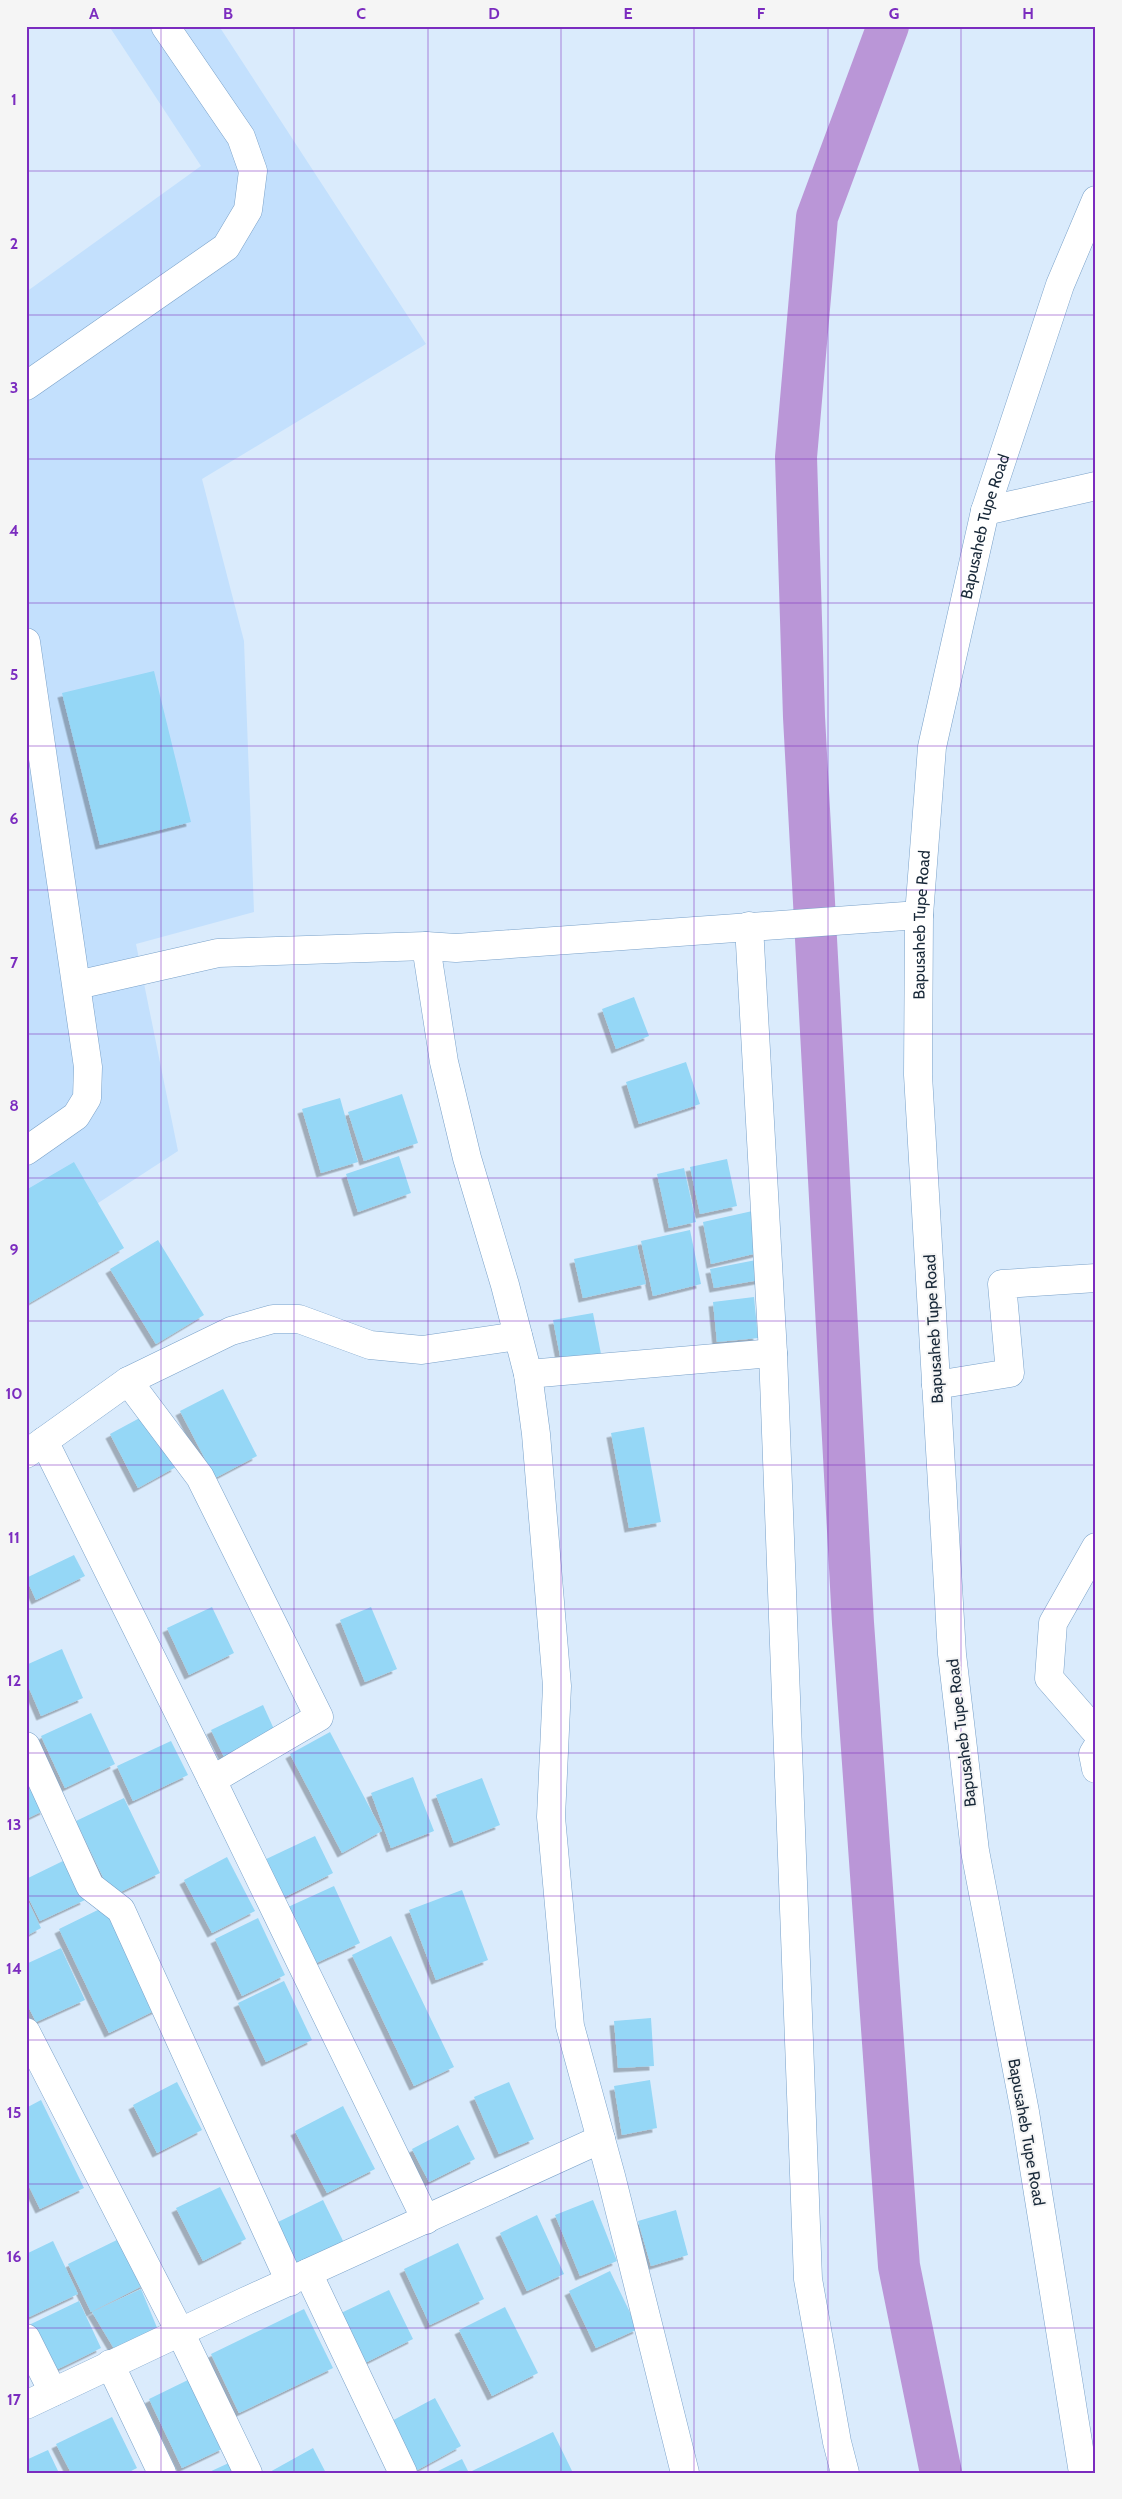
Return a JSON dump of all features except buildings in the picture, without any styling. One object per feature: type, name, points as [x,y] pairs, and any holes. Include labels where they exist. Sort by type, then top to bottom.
[{"type":"street","points":[[26,386],[226,247],[248,210],[253,172],[241,137],[165,26]]},
{"type":"street","name":"Bapusaheb Tupe Road","points":[[1083,2473],[1025,2112],[975,1851],[952,1654],[907,916],[932,747],[985,511],[1060,285],[1096,200]]},
{"type":"street","points":[[985,511],[1096,486]]},
{"type":"street","points":[[26,642],[88,1066],[88,1098],[76,1116],[26,1151]]},
{"type":"street","points":[[77,985],[218,953],[426,946],[456,948],[907,916]]},
{"type":"street","points":[[749,926],[773,1353],[808,2279],[837,2442],[845,2473]]},
{"type":"street","points":[[426,946],[444,1062],[466,1158],[505,1285],[528,1374],[536,1434],[557,1686],[551,1817],[570,2026],[601,2139],[685,2473]]},
{"type":"street","points":[[936,1385],[1010,1373],[1002,1284],[1096,1278]]},
{"type":"street","points":[[426,2220],[212,1780],[35,1448],[128,1381],[231,1332],[273,1320],[299,1319],[370,1345],[422,1350],[518,1336]]},
{"type":"street","points":[[528,1374],[773,1353]]},
{"type":"street","points":[[128,1381],[200,1477],[319,1717],[212,1780]]},
{"type":"street","points":[[1096,1547],[1053,1623],[1049,1678],[1096,1732]]},
{"type":"street","points":[[26,1746],[90,1886],[122,1910],[299,2277],[403,2473]]},
{"type":"street","points":[[1096,1749],[1093,1754],[1096,1769]]},
{"type":"street","points":[[26,2032],[180,2332],[248,2473]]},
{"type":"street","points":[[26,2405],[110,2364],[601,2139]]},
{"type":"street","points":[[26,2338],[53,2392]]},
{"type":"street","points":[[110,2364],[162,2473]]},
{"type":"shaded area","points":[[109,26],[219,26],[426,344],[202,479],[244,641],[254,912],[136,944],[178,1151],[26,1250],[26,292],[201,166]]},
{"type":"waterway","points":[[888,26],[817,217],[796,457],[804,717],[853,1623],[899,2266],[941,2473]]}]
